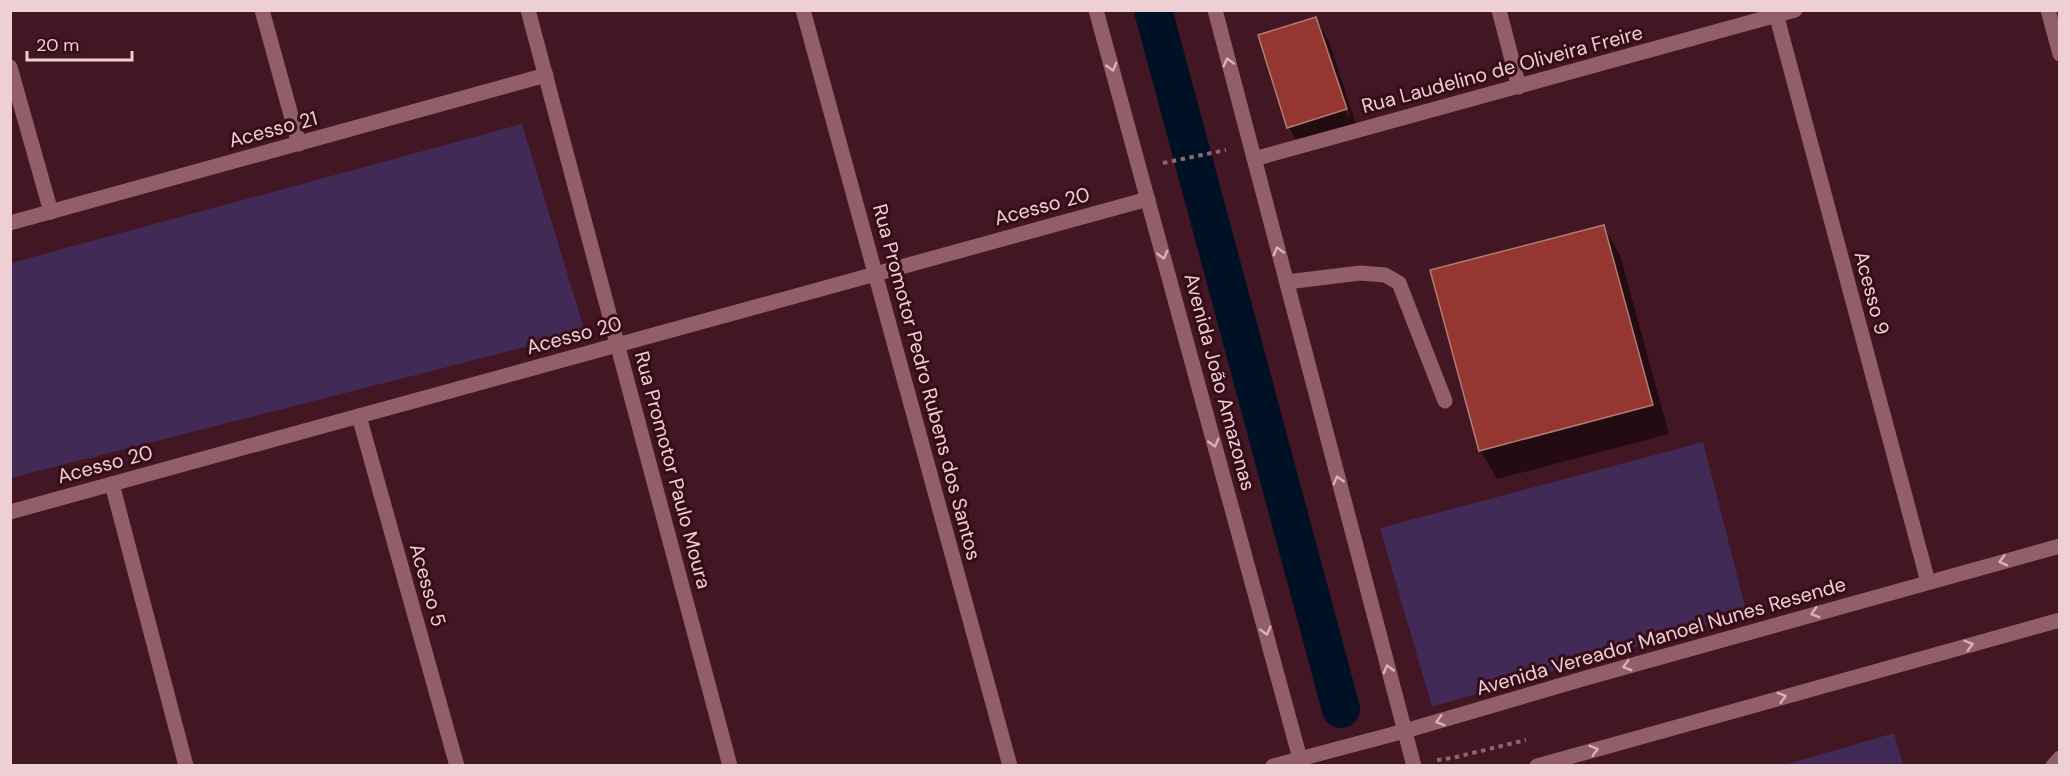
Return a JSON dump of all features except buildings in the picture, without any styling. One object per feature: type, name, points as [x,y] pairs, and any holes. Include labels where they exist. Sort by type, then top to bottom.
[{"type":"street","points":[[262,10],[299,144]]},
{"type":"street","name":"Rua Promotor Paulo Moura","points":[[528,10],[730,765]]},
{"type":"street","name":"Rua Promotor Pedro Rubens dos Santos","points":[[803,10],[1010,765]]},
{"type":"street","name":"Avenida João Amazonas","points":[[1096,10],[1301,762]]},
{"type":"street","points":[[1215,10],[1414,765]]},
{"type":"street","points":[[1498,10],[1519,87]]},
{"type":"street","name":"Rua Laudelino de Oliveira Freire","points":[[1254,159],[1519,87],[1775,13],[1795,10]]},
{"type":"street","points":[[2048,10],[2060,54]]},
{"type":"street","name":"Acesso 9","points":[[1775,13],[1928,582]]},
{"type":"street","points":[[10,67],[51,212]]},
{"type":"street","name":"Acesso 21","points":[[10,223],[546,75]]},
{"type":"street","name":"Acesso 20","points":[[10,512],[1148,199]]},
{"type":"street","points":[[1287,282],[1360,273],[1385,275],[1399,283],[1445,401]]},
{"type":"street","name":"Acesso 5","points":[[359,416],[457,765]]},
{"type":"street","points":[[112,484],[186,765]]},
{"type":"street","name":"Avenida Vereador Manoel Nunes Resende","points":[[1273,765],[1301,762],[1586,678],[2060,546]]},
{"type":"street","points":[[1538,765],[2060,620]]},
{"type":"street","points":[[2053,765],[2060,758]]},
{"type":"path","points":[[1158,165],[1222,151]]},
{"type":"shaded area","points":[[522,124],[585,332],[11,478],[11,263]]},
{"type":"shaded area","points":[[1703,442],[1747,614],[1432,707],[1380,528]]},
{"type":"shaded area","points":[[1894,733],[1903,765],[1784,765]]},
{"type":"waterway","points":[[1153,10],[1341,709]]}]
